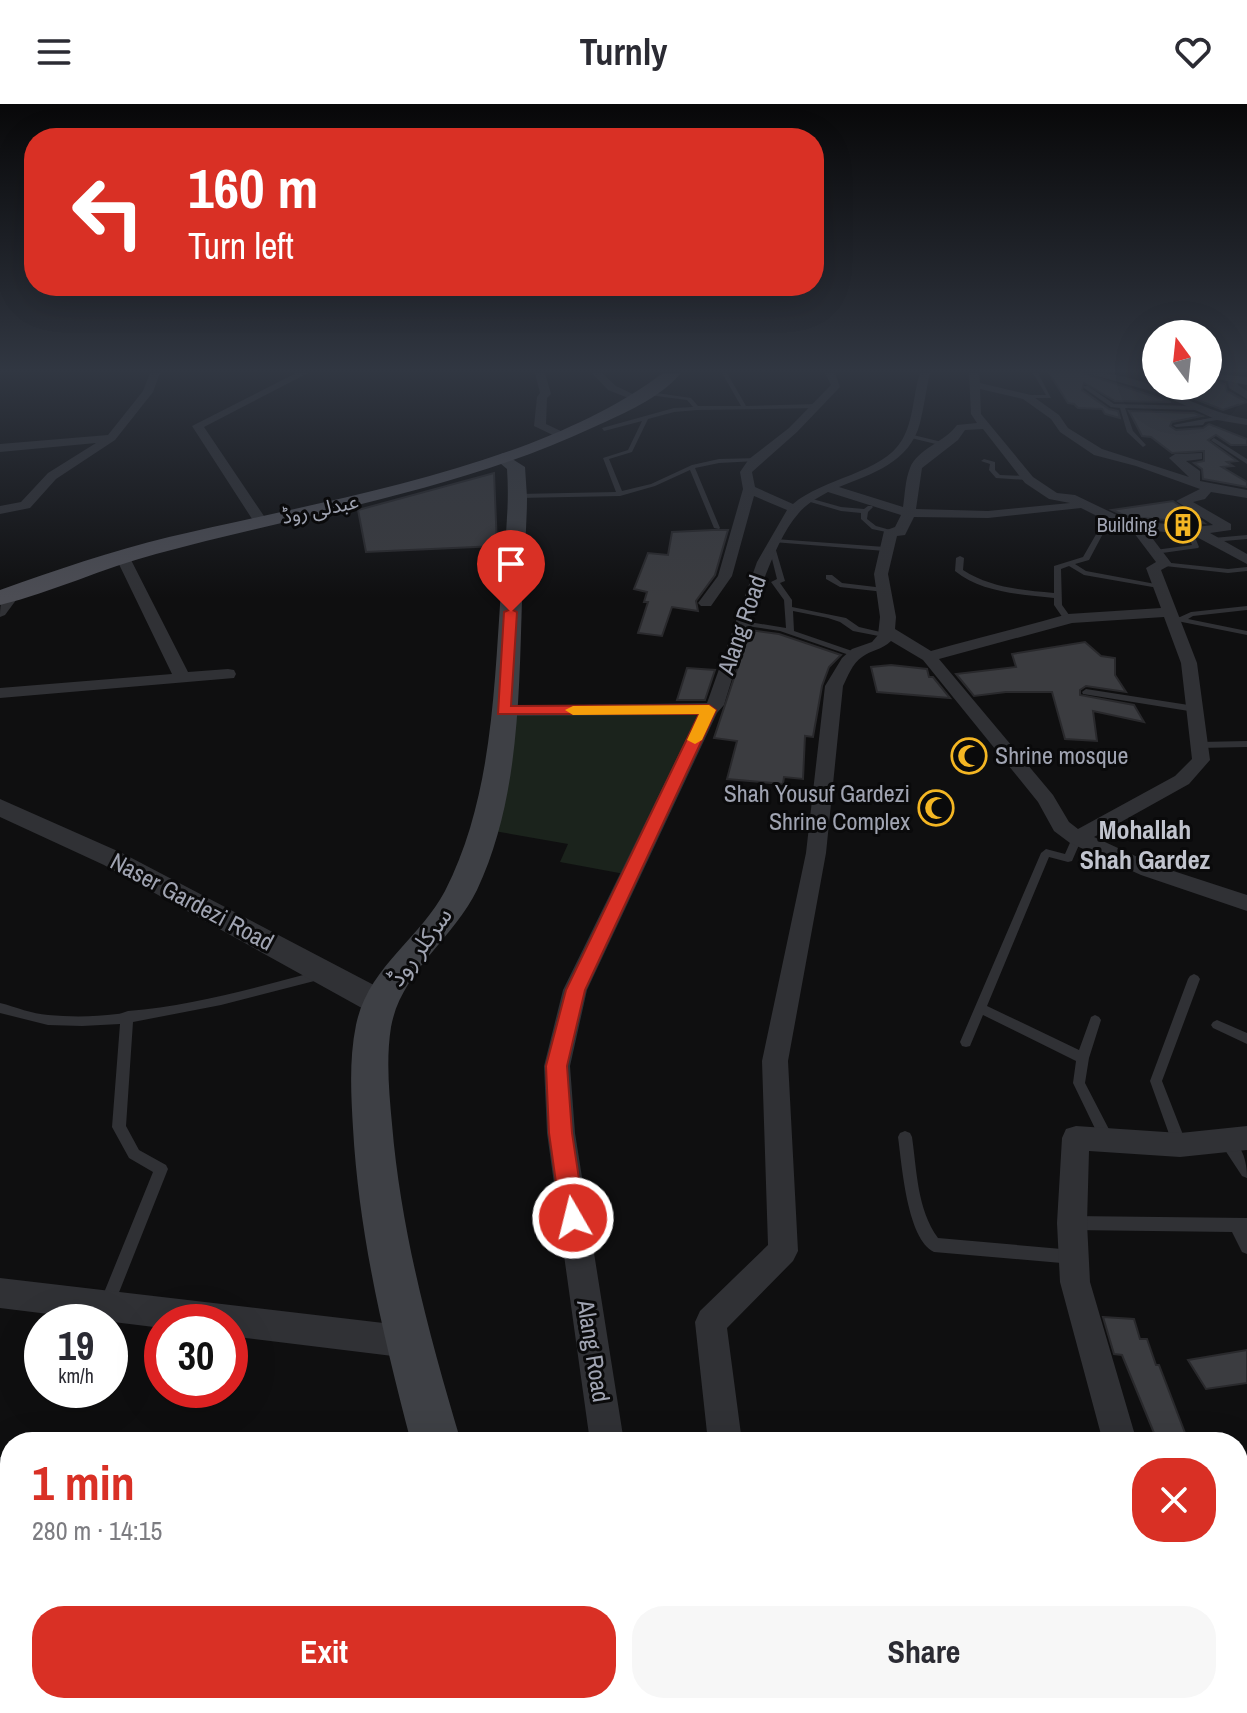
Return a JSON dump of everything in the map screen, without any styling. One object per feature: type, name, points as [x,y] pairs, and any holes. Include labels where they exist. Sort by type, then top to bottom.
[{"type":"main road","name":"عبدلی روڈ","points":[[7,595],[122,556],[403,490],[528,448]]},
{"type":"main road","name":"سرکلر روڈ","points":[[433,1432],[392,1271],[372,1129],[369,1058],[380,1003],[460,891],[485,821],[504,711],[518,496],[516,467],[503,458]]},
{"type":"street","points":[[0,510],[25,505],[52,476],[95,448]]},
{"type":"street","points":[[212,448],[261,522]]},
{"type":"street","points":[[706,603],[725,576],[749,489],[746,472],[770,448]]},
{"type":"street","name":"Alang Road","points":[[606,1432],[561,1133],[557,1066],[575,990],[709,710],[718,698],[774,544],[795,509],[829,488],[893,457],[903,448]]},
{"type":"street","points":[[724,1432],[711,1322],[783,1251],[775,1061],[816,853],[834,686],[848,661],[878,645],[886,634],[888,617],[881,574],[888,540],[900,532],[909,512],[916,467],[939,448]]},
{"type":"street","points":[[1006,448],[1027,478],[1054,496],[1070,498],[1116,521],[1135,525],[1193,530],[1226,527],[1182,501],[1200,496],[1208,488]]},
{"type":"street","points":[[1092,448],[1208,488],[1247,494]]},
{"type":"street","points":[[1193,482],[1196,474],[1175,458],[1198,456]]},
{"type":"street","points":[[829,488],[870,508],[909,512],[964,514],[1083,505]]},
{"type":"street","points":[[749,489],[795,509]]},
{"type":"street","points":[[1077,838],[1182,780],[1201,760],[1189,663],[1174,616],[1153,568],[1160,558],[1135,525]]},
{"type":"street","points":[[1193,530],[1247,560]]},
{"type":"street","points":[[122,556],[183,678]]},
{"type":"street","points":[[0,612],[7,595]]},
{"type":"street","points":[[929,657],[989,639],[1060,624],[1068,619],[1174,616]]},
{"type":"street","points":[[886,634],[929,657],[1046,799],[1061,826],[1077,838],[1148,870],[1247,903]]},
{"type":"street","points":[[0,693],[228,674]]},
{"type":"street","points":[[504,711],[709,710]]},
{"type":"street","name":"Naser Gardezi Road","points":[[0,807],[113,859],[380,1003]]},
{"type":"street","points":[[1117,1432],[1075,1282],[1072,1223],[1076,1138],[1180,1145],[1237,1139]]},
{"type":"street","points":[[0,1293],[98,1304]]},
{"type":"street","points":[[128,1308],[409,1342]]},
{"type":"lane","points":[[620,494],[606,458],[631,448]]},
{"type":"lane","points":[[1227,448],[1246,460]]},
{"type":"lane","points":[[518,496],[620,494],[653,485],[692,467],[719,461],[757,459]]},
{"type":"lane","points":[[984,461],[993,463],[992,470],[998,477],[1027,478]]},
{"type":"lane","points":[[692,467],[717,528]]},
{"type":"lane","points":[[809,500],[841,509],[870,508]]},
{"type":"lane","points":[[870,508],[863,517],[888,540]]},
{"type":"lane","points":[[1068,619],[1058,605],[1057,568],[1086,558],[1104,525],[1116,521]]},
{"type":"lane","points":[[1160,558],[1196,547],[1193,530]]},
{"type":"lane","points":[[1213,540],[1247,537]]},
{"type":"lane","points":[[790,632],[788,600],[775,582],[781,581],[774,544],[888,540]]},
{"type":"lane","points":[[960,558],[959,571],[968,579],[988,586],[1058,596]]},
{"type":"lane","points":[[1160,558],[1228,571],[1247,569]]},
{"type":"lane","points":[[1070,564],[1084,573],[1161,587]]},
{"type":"lane","points":[[829,577],[840,585],[884,590]]},
{"type":"lane","points":[[1236,599],[1247,607]]},
{"type":"lane","points":[[1174,616],[1247,607]]},
{"type":"lane","points":[[788,608],[843,620],[856,629],[886,634]]},
{"type":"lane","points":[[1174,616],[1247,633]]},
{"type":"lane","points":[[743,623],[790,632],[855,655]]},
{"type":"lane","points":[[1086,692],[1195,709]]},
{"type":"lane","points":[[1199,745],[1247,744]]},
{"type":"lane","points":[[966,1042],[1046,853],[1068,858],[1077,838]]},
{"type":"lane","points":[[0,1008],[48,1020],[127,1016],[190,1007],[326,974]]},
{"type":"lane","points":[[1180,1145],[1156,1081],[1194,979]]},
{"type":"lane","points":[[980,1008],[1083,1058]]},
{"type":"lane","points":[[107,1304],[161,1169],[134,1154],[119,1127],[127,1016]]},
{"type":"lane","points":[[1095,1020],[1079,1083],[1108,1140]]},
{"type":"lane","points":[[1217,1025],[1247,1039]]},
{"type":"lane","points":[[905,1137],[918,1214],[925,1235],[934,1245],[1074,1257]]},
{"type":"lane","points":[[1237,1139],[1247,1172]]},
{"type":"lane","points":[[1072,1223],[1242,1225],[1247,1247]]},
{"type":"shaded area","points":[[709,710],[630,875],[560,862],[568,844],[483,829],[504,711]]},
{"type":"building","points":[[1166,448],[1219,448],[1237,461],[1227,462],[1233,466],[1222,467],[1247,482],[1247,487],[1203,479],[1202,469],[1194,463],[1204,461],[1204,451],[1172,453]]},
{"type":"building","points":[[494,473],[497,546],[366,552],[358,510]]},
{"type":"building","points":[[1173,501],[1204,523],[1128,517],[1112,510]]},
{"type":"building","points":[[728,530],[715,575],[696,601],[698,611],[672,607],[662,636],[638,633],[648,602],[644,602],[647,592],[634,589],[648,553],[668,555],[672,532]]},
{"type":"building","points":[[750,630],[779,634],[841,655],[829,667],[822,686],[813,737],[805,736],[803,779],[784,777],[783,784],[727,779],[737,741],[714,738]]},
{"type":"building","points":[[1085,642],[1101,656],[1115,658],[1115,675],[1126,692],[1086,686],[1080,690],[1080,695],[1134,705],[1144,722],[1093,711],[1097,741],[1065,739],[1052,692],[974,696],[956,674],[1016,667],[1012,654]]},
{"type":"building","points":[[891,665],[927,669],[929,677],[933,677],[950,698],[877,692],[871,667]]},
{"type":"building","points":[[687,668],[715,670],[705,700],[677,700]]},
{"type":"building","points":[[1103,1317],[1134,1319],[1140,1339],[1147,1339],[1156,1365],[1159,1365],[1185,1432],[1154,1432],[1122,1355],[1114,1354]]},
{"type":"building","points":[[1247,1350],[1247,1383],[1206,1389],[1188,1360]]},
{"type":"slow traffic","points":[[573,710],[709,710],[695,740]]},
{"type":"place","name":"Building","points":[[1183,525]]},
{"type":"place","name":"Shrine mosque","points":[[969,756]]},
{"type":"place","name":"Shah Yousuf Gardezi Shrine Complex","points":[[936,808]]},
{"type":"district","name":"Mohallah Shah Gardez","points":[[1145,845]]},
{"type":"route","points":[[511,612],[504,711],[709,710],[575,990],[557,1066],[561,1133],[573,1218]]}]
